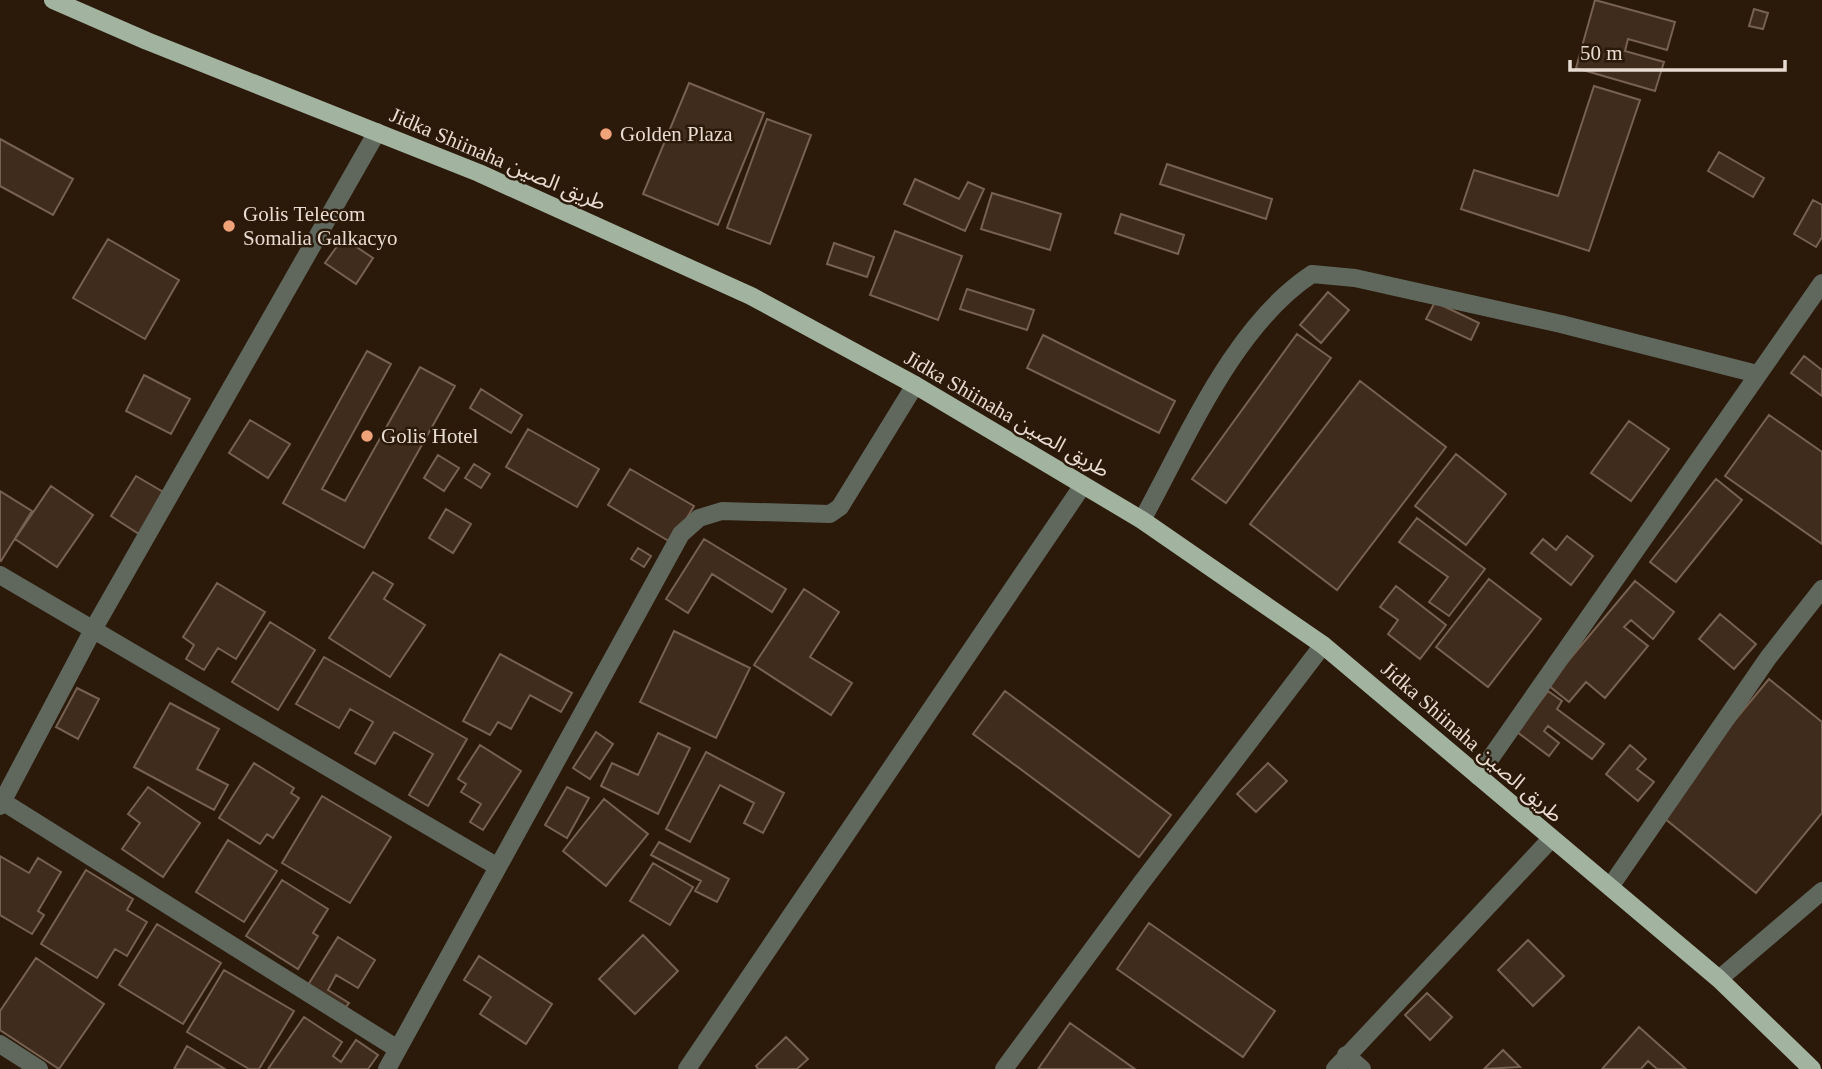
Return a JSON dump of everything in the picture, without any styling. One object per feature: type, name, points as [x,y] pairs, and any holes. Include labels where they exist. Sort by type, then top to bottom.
[{"type":"main road","name":"Jidka Shiinaha طريق الصين","points":[[53,0],[147,41],[479,173],[751,296],[915,385],[1142,520],[1323,645],[1719,979],[1812,1069]]},
{"type":"street","points":[[377,132],[94,628],[1,803],[396,1048]]},
{"type":"street","points":[[1142,520],[1223,372],[1287,294],[1312,274],[1355,278],[1561,324],[1757,374]]},
{"type":"street","points":[[1478,776],[1822,284]]},
{"type":"street","points":[[387,1069],[396,1048],[681,534],[699,518],[722,511],[830,514],[841,507],[915,385]]},
{"type":"street","points":[[687,1069],[1083,485]]},
{"type":"street","points":[[0,575],[498,867]]},
{"type":"street","points":[[1610,887],[1768,658],[1822,589]]},
{"type":"street","points":[[1004,1069],[1142,882],[1323,645]]},
{"type":"street","points":[[1362,1069],[1341,1062],[1551,839]]},
{"type":"street","points":[[1719,979],[1822,891]]},
{"type":"street","points":[[0,1044],[39,1069]]},
{"type":"building","points":[[1595,0],[1675,22],[1667,50],[1628,39],[1625,51],[1664,62],[1655,91],[1576,68]]},
{"type":"building","points":[[1754,9],[1768,13],[1763,29],[1749,26]]},
{"type":"building","points":[[689,83],[764,113],[718,225],[643,194]]},
{"type":"building","points":[[1594,86],[1640,100],[1589,251],[1461,209],[1474,170],[1558,196]]},
{"type":"building","points":[[767,119],[811,135],[770,244],[727,228]]},
{"type":"building","points":[[0,139],[73,179],[53,215],[0,186]]},
{"type":"building","points":[[1719,152],[1764,178],[1753,197],[1708,171]]},
{"type":"building","points":[[1167,164],[1272,199],[1266,219],[1160,184]]},
{"type":"building","points":[[915,179],[959,199],[968,182],[984,189],[965,231],[904,204]]},
{"type":"building","points":[[992,193],[1061,214],[1050,250],[981,229]]},
{"type":"building","points":[[1813,200],[1822,205],[1822,237],[1816,247],[1794,234]]},
{"type":"building","points":[[1121,214],[1184,235],[1178,254],[1115,233]]},
{"type":"building","points":[[895,231],[962,256],[938,320],[870,295]]},
{"type":"building","points":[[343,238],[373,258],[356,284],[325,263]]},
{"type":"building","points":[[108,239],[179,280],[145,339],[73,298]]},
{"type":"building","points":[[834,243],[874,257],[867,277],[827,264]]},
{"type":"building","points":[[967,289],[1034,310],[1027,330],[960,309]]},
{"type":"building","points":[[1328,292],[1349,310],[1321,343],[1300,325]]},
{"type":"building","points":[[1435,302],[1479,323],[1471,340],[1426,319]]},
{"type":"building","points":[[1297,334],[1331,358],[1226,503],[1192,479]]},
{"type":"building","points":[[1043,335],[1175,401],[1159,433],[1027,368]]},
{"type":"building","points":[[367,351],[391,364],[322,489],[345,501],[420,367],[455,386],[364,548],[283,503]]},
{"type":"building","points":[[1804,356],[1822,370],[1822,396],[1791,373]]},
{"type":"building","points":[[144,375],[190,399],[171,434],[126,411]]},
{"type":"building","points":[[1360,381],[1446,447],[1337,590],[1250,524]]},
{"type":"building","points":[[481,389],[522,415],[511,433],[470,408]]},
{"type":"building","points":[[1769,415],[1822,452],[1822,544],[1725,476]]},
{"type":"building","points":[[250,420],[290,444],[268,478],[229,453]]},
{"type":"building","points":[[1629,421],[1669,449],[1631,501],[1591,473]]},
{"type":"building","points":[[528,429],[599,469],[577,507],[506,467]]},
{"type":"building","points":[[1456,454],[1506,494],[1466,545],[1415,506]]},
{"type":"building","points":[[438,455],[459,468],[444,491],[424,478]]},
{"type":"building","points":[[474,464],[490,474],[481,488],[465,478]]},
{"type":"building","points":[[630,469],[694,506],[672,543],[608,505]]},
{"type":"building","points":[[136,476],[165,493],[139,534],[111,516]]},
{"type":"building","points":[[1716,479],[1742,500],[1676,582],[1650,562]]},
{"type":"building","points":[[51,486],[93,515],[57,567],[15,539]]},
{"type":"building","points":[[0,491],[32,511],[1,561],[0,560]]},
{"type":"building","points":[[446,509],[471,524],[453,553],[429,538]]},
{"type":"building","points":[[1417,518],[1485,569],[1449,616],[1429,602],[1448,577],[1399,542]]},
{"type":"building","points":[[1567,536],[1593,556],[1571,585],[1531,553],[1543,539],[1556,550]]},
{"type":"building","points":[[704,539],[786,589],[772,612],[712,574],[688,613],[666,599]]},
{"type":"building","points":[[638,548],[651,556],[644,567],[631,559]]},
{"type":"building","points":[[373,572],[393,584],[384,599],[425,625],[390,677],[329,638]]},
{"type":"building","points":[[1489,579],[1541,619],[1488,687],[1436,647]]},
{"type":"building","points":[[1635,581],[1674,612],[1653,639],[1631,620],[1624,627],[1648,646],[1605,698],[1586,682],[1569,702],[1548,685]]},
{"type":"building","points":[[217,583],[265,612],[236,659],[218,648],[204,670],[186,659],[194,645],[183,637]]},
{"type":"building","points":[[1396,586],[1446,625],[1420,659],[1388,634],[1398,620],[1380,607]]},
{"type":"building","points":[[804,589],[839,612],[810,657],[852,683],[831,715],[754,665]]},
{"type":"building","points":[[1720,614],[1756,644],[1734,669],[1699,639]]},
{"type":"building","points":[[270,622],[315,650],[278,710],[232,682]]},
{"type":"building","points":[[674,631],[750,668],[716,738],[640,702]]},
{"type":"building","points":[[500,654],[572,693],[561,712],[530,695],[511,729],[498,722],[490,735],[463,721]]},
{"type":"building","points":[[324,657],[467,739],[428,806],[409,795],[433,754],[394,732],[375,764],[355,753],[373,722],[350,709],[339,728],[296,704]]},
{"type":"building","points":[[1769,679],[1822,722],[1822,813],[1756,893],[1658,813]]},
{"type":"building","points":[[77,688],[99,699],[78,739],[56,727]]},
{"type":"building","points":[[1005,691],[1171,815],[1139,857],[973,734]]},
{"type":"building","points":[[1548,691],[1562,701],[1557,709],[1604,744],[1592,759],[1548,726],[1544,731],[1559,743],[1549,756],[1517,732]]},
{"type":"building","points":[[170,703],[219,729],[197,769],[228,785],[214,810],[134,767]]},
{"type":"building","points":[[596,732],[613,744],[590,779],[573,768]]},
{"type":"building","points":[[658,733],[690,748],[658,814],[601,786],[612,763],[638,775]]},
{"type":"building","points":[[480,745],[521,771],[483,830],[470,822],[481,804],[461,792],[466,784],[458,779]]},
{"type":"building","points":[[1630,745],[1646,759],[1637,769],[1654,782],[1638,801],[1606,774]]},
{"type":"building","points":[[706,752],[784,793],[763,833],[744,823],[754,803],[720,785],[690,842],[666,829]]},
{"type":"building","points":[[254,763],[294,788],[291,793],[299,798],[273,838],[267,834],[260,844],[219,818]]},
{"type":"building","points":[[1268,763],[1287,781],[1256,812],[1237,794]]},
{"type":"building","points":[[148,787],[200,823],[163,877],[122,849],[140,823],[128,814]]},
{"type":"building","points":[[567,787],[589,798],[567,838],[545,825]]},
{"type":"building","points":[[322,796],[391,837],[350,903],[282,863]]},
{"type":"building","points":[[604,799],[648,834],[606,886],[563,851]]},
{"type":"building","points":[[228,840],[277,871],[244,922],[196,892]]},
{"type":"building","points":[[659,842],[729,879],[717,902],[695,891],[701,881],[651,855]]},
{"type":"building","points":[[0,856],[29,873],[38,858],[61,872],[38,911],[44,915],[32,934],[0,915]]},
{"type":"building","points":[[653,863],[693,887],[670,925],[630,901]]},
{"type":"building","points":[[86,870],[133,899],[127,910],[147,922],[127,956],[115,949],[97,978],[41,944]]},
{"type":"building","points":[[282,880],[328,909],[313,933],[318,936],[298,969],[246,936]]},
{"type":"building","points":[[1149,923],[1275,1011],[1243,1057],[1117,969]]},
{"type":"building","points":[[157,924],[221,963],[183,1024],[119,985]]},
{"type":"building","points":[[643,935],[678,971],[635,1014],[599,979]]},
{"type":"building","points":[[338,937],[375,960],[358,988],[336,975],[328,990],[349,1003],[346,1007],[308,985]]},
{"type":"building","points":[[1528,940],[1564,976],[1533,1006],[1498,970]]},
{"type":"building","points":[[479,956],[552,1004],[526,1044],[480,1014],[491,997],[464,980]]},
{"type":"building","points":[[36,958],[104,1004],[59,1069],[0,1030],[0,1011]]},
{"type":"building","points":[[224,970],[294,1011],[259,1069],[249,1069],[187,1032]]},
{"type":"building","points":[[1427,993],[1452,1017],[1430,1040],[1405,1015]]},
{"type":"building","points":[[304,1017],[342,1042],[333,1056],[341,1062],[356,1040],[378,1055],[368,1069],[268,1069]]},
{"type":"building","points":[[1070,1023],[1135,1069],[1038,1069]]},
{"type":"building","points":[[1639,1027],[1686,1069],[1657,1069],[1648,1061],[1641,1069],[1602,1069]]},
{"type":"building","points":[[786,1037],[808,1059],[797,1069],[758,1069],[756,1066]]},
{"type":"building","points":[[187,1046],[225,1069],[174,1069]]},
{"type":"building","points":[[1503,1050],[1520,1067],[1484,1069]]},
{"type":"place","name":"Golden Plaza","points":[[606,134]]},
{"type":"place","name":"Golis Telecom Somalia Galkacyo","points":[[229,226]]},
{"type":"place","name":"Golis Hotel","points":[[367,436]]}]
